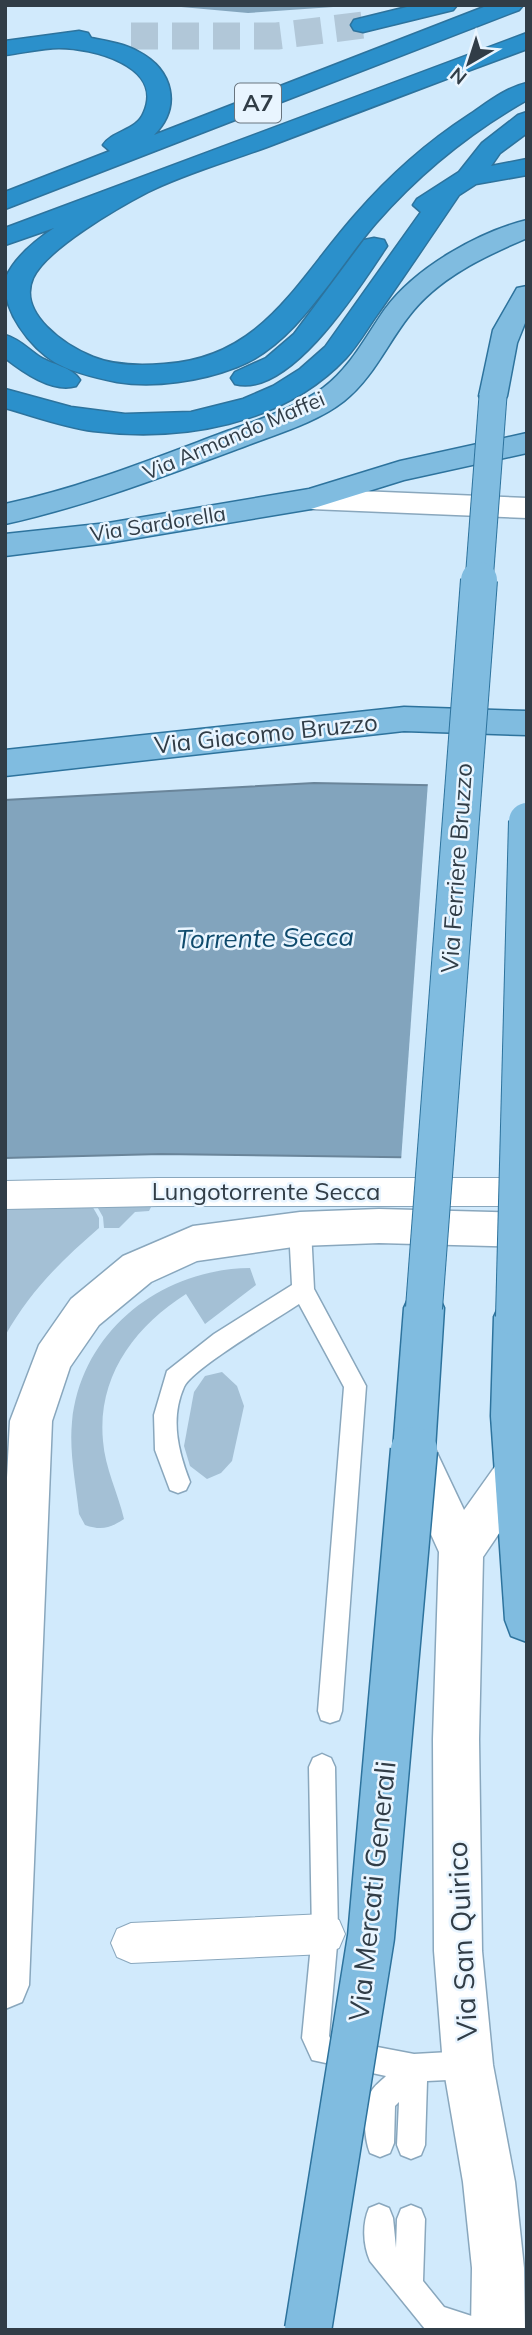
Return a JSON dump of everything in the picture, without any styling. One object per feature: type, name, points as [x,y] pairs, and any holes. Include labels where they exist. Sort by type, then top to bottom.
[{"type":"highway","points":[[363,25],[445,5]]},
{"type":"highway","name":"A7","points":[[5,201],[511,5]]},
{"type":"highway","points":[[5,48],[55,40],[131,36]]},
{"type":"highway","points":[[5,192],[126,141],[148,126],[160,108],[161,93],[154,76],[145,65],[128,55],[109,49],[55,40]]},
{"type":"highway","name":"A7","points":[[5,237],[527,40]]},
{"type":"highway","points":[[137,188],[60,236],[30,262],[19,279],[17,297],[26,319],[42,341],[58,354],[80,365],[110,371],[166,374],[229,360],[266,338],[377,223],[436,149],[527,90]]},
{"type":"highway","points":[[5,398],[91,421],[175,425],[219,417],[256,405],[302,383],[337,351],[458,185],[491,148],[527,120]]},
{"type":"highway","points":[[5,344],[31,364],[69,382],[100,391],[134,396],[172,395],[208,390],[239,381],[276,363],[304,340],[377,223],[458,185],[527,167]]},
{"type":"main road","name":"Via Armando Maffei","points":[[5,514],[128,480],[263,428],[332,396],[356,374],[419,287],[472,251],[527,228]]},
{"type":"main road","name":"Via Ferriere Bruzzo","points":[[414,1450],[493,396],[500,348],[516,309],[527,294]]},
{"type":"main road","name":"Via Sardorella","points":[[5,545],[108,533],[311,499],[400,471],[527,443]]},
{"type":"main road","name":"Via Sardorella","points":[[311,499],[527,508]]},
{"type":"main road","name":"Via Giacomo Bruzzo","points":[[5,763],[404,719],[527,723]]},
{"type":"main road","points":[[527,821],[512,1416],[527,1620]]},
{"type":"main road","points":[[5,1985],[31,1421],[53,1358],[85,1312],[137,1269],[193,1244],[300,1229],[379,1226],[527,1230]]},
{"type":"main road","name":"Via San Quirico","points":[[414,1450],[461,1551],[458,1646],[458,1951],[468,2065],[489,2182],[498,2268],[498,2330]]},
{"type":"main road","name":"Via Mercati Generali","points":[[308,2330],[371,1937],[414,1450]]},
{"type":"main road","points":[[461,1551],[516,1472]]},
{"type":"street","name":"Lungotorrente Secca","points":[[5,1195],[158,1192],[527,1192]]},
{"type":"street","points":[[131,1943],[325,1934]]},
{"type":"lane","points":[[300,1229],[303,1290],[355,1386],[330,1711]]},
{"type":"lane","points":[[178,1482],[166,1450],[164,1415],[175,1378],[222,1341],[303,1290]]},
{"type":"lane","points":[[323,1767],[325,1934],[315,2038],[322,2050],[414,2068],[468,2065]]},
{"type":"lane","points":[[380,2143],[381,2101],[414,2068]]},
{"type":"lane","points":[[411,2145],[414,2068]]},
{"type":"lane","points":[[379,2218],[380,2251],[408,2287],[428,2324],[474,2330]]},
{"type":"lane","points":[[408,2287],[411,2219]]},
{"type":"shaded area","points":[[159,5],[362,5],[248,13]]},
{"type":"shaded area","points":[[94,1201],[152,1205],[149,1211],[135,1212],[119,1228],[104,1228],[103,1217]]},
{"type":"shaded area","points":[[91,1204],[99,1218],[99,1228],[47,1278],[25,1304],[5,1336],[5,1205]]},
{"type":"shaded area","points":[[250,1268],[256,1285],[205,1324],[186,1294],[150,1322],[123,1356],[106,1396],[103,1441],[106,1461],[124,1519],[106,1528],[85,1525],[79,1514],[71,1433],[79,1389],[91,1360],[109,1334],[131,1311],[157,1293],[186,1280],[217,1271]]},
{"type":"shaded area","points":[[222,1372],[237,1386],[244,1406],[232,1461],[221,1473],[207,1479],[190,1466],[184,1446],[194,1392],[205,1376]]},
{"type":"water","name":"Torrente Secca","points":[[314,783],[527,787],[527,1159],[161,1154],[5,1158],[5,800]]},
{"type":"pier","points":[[428,782],[527,784],[527,1163],[401,1161]]},
{"type":"tunnel","points":[[131,36],[277,36],[363,25]]}]
